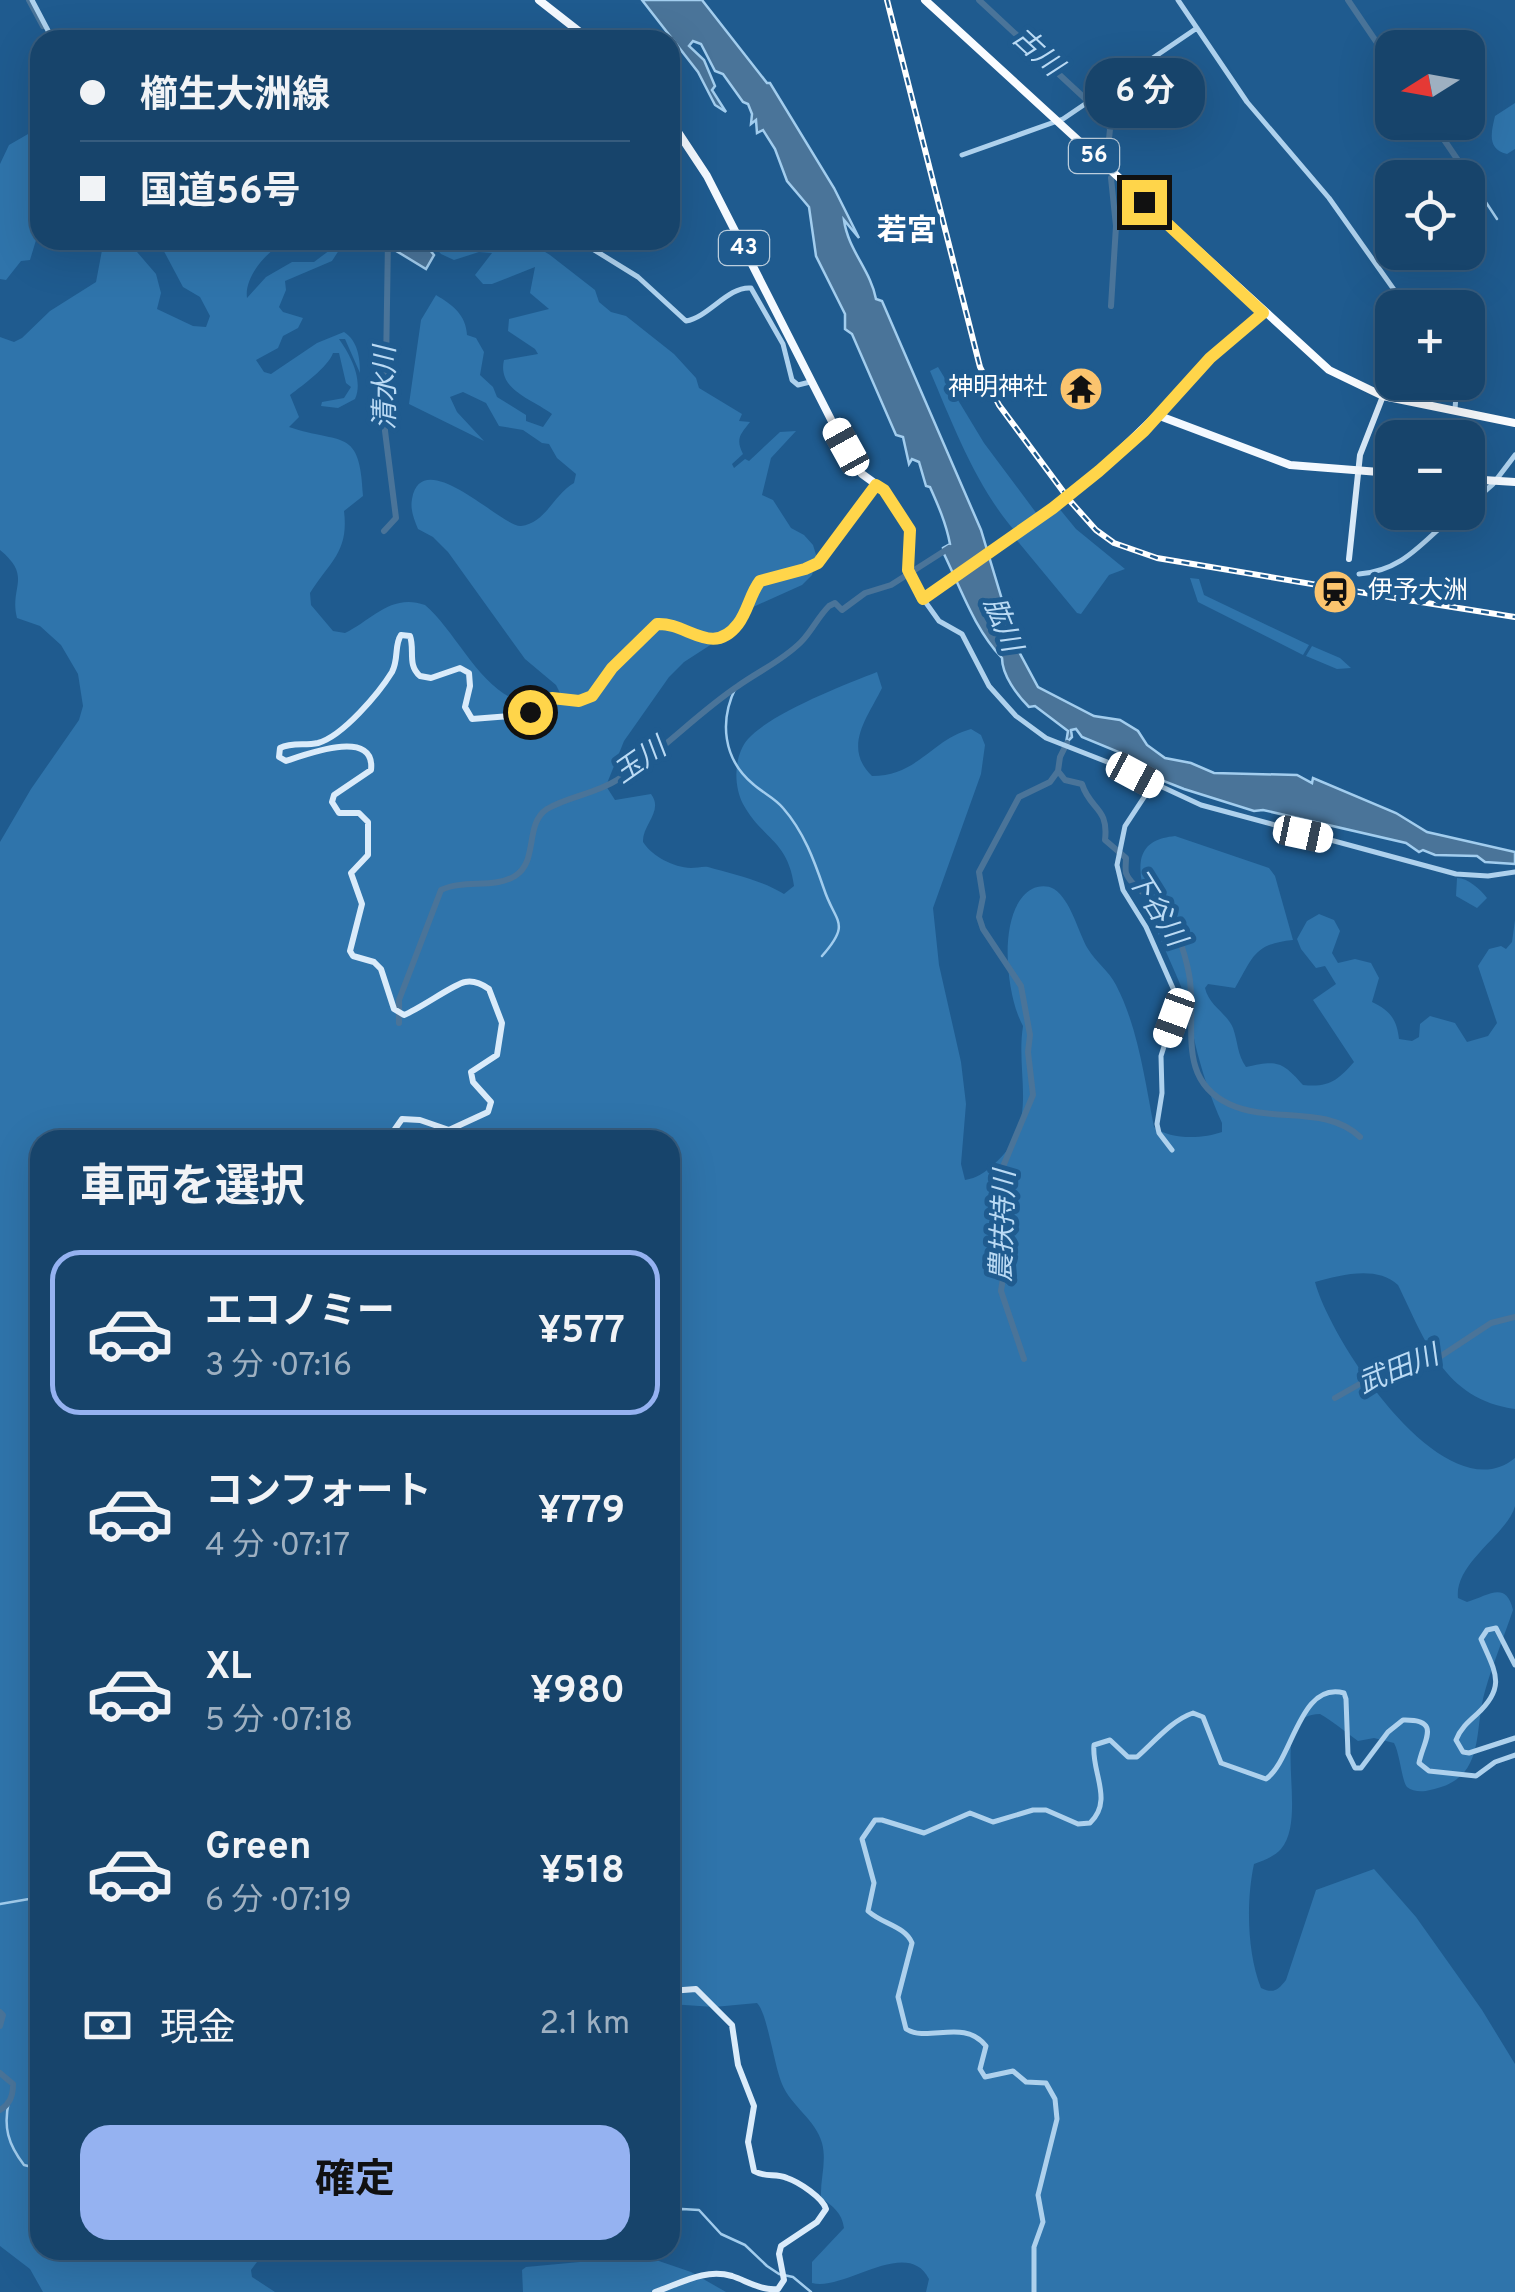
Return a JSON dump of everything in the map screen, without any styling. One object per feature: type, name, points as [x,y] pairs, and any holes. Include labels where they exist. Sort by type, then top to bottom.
[{"type":"highway","name":"56","points":[[925,0],[1328,370],[1375,392]]},
{"type":"highway","name":"56","points":[[1402,400],[1515,424]]},
{"type":"main road","points":[[539,0],[577,30]]},
{"type":"main road","name":"43","points":[[680,135],[707,176],[810,382],[858,468],[884,490],[910,530],[908,570],[927,596]]},
{"type":"main road","points":[[1349,559],[1362,446],[1381,400]]},
{"type":"main road","points":[[927,596],[1057,505],[1157,415],[1290,465],[1375,472]]},
{"type":"main road","points":[[1485,480],[1515,482]]},
{"type":"main road","points":[[395,1130],[402,1119],[420,1120],[449,1130],[488,1112],[491,1102],[472,1082],[471,1072],[497,1055],[500,1016],[489,990],[473,982],[458,984],[424,1008],[404,1015],[394,1009],[380,969],[374,962],[352,956],[350,950],[362,904],[350,873],[368,855],[368,822],[363,814],[338,812],[332,802],[340,790],[371,770],[372,758],[357,747],[312,751],[286,761],[279,757],[280,748],[323,741],[356,716],[394,668],[401,635],[412,640],[412,663],[420,676],[431,678],[460,668],[469,673],[465,707],[472,720],[523,715],[552,698],[585,700],[657,624],[669,624],[708,640],[726,635],[743,616],[760,581],[818,563],[876,485]]},
{"type":"main road","points":[[655,2292],[688,2278],[716,2275],[778,2289],[784,2280],[779,2258],[781,2246],[817,2222],[826,2209],[822,2198],[790,2179],[754,2171],[748,2136],[754,2106],[738,2066],[732,2026],[696,1990],[680,1991]]},
{"type":"street","points":[[32,0],[48,30]]},
{"type":"street","points":[[1178,0],[1247,102],[1329,198],[1394,290]]},
{"type":"street","points":[[962,155],[1057,121],[1197,28]]},
{"type":"street","points":[[594,250],[638,277],[686,321],[698,318],[740,289],[751,288],[784,344],[792,380],[798,385],[810,382]]},
{"type":"street","points":[[1157,415],[1210,358],[1263,313]]},
{"type":"street","points":[[1455,400],[1455,411]]},
{"type":"street","points":[[1485,490],[1515,456]]},
{"type":"street","points":[[1359,574],[1406,559],[1439,530]]},
{"type":"street","points":[[927,596],[939,621],[962,634],[989,686],[1030,727],[1061,745],[1238,817],[1445,872],[1475,876],[1515,872]]},
{"type":"street","points":[[1153,784],[1125,826],[1117,865],[1123,890],[1155,945],[1176,995],[1176,1012],[1161,1056],[1157,1124],[1172,1150]]},
{"type":"street","points":[[1515,1665],[1501,1632],[1496,1628],[1486,1630],[1481,1640],[1497,1686],[1492,1700],[1462,1728],[1456,1740],[1468,1753],[1515,1738]]},
{"type":"street","points":[[1034,2292],[1034,2247],[1043,2222],[1038,2195],[1057,2119],[1054,2099],[1046,2082],[1026,2082],[1012,2071],[985,2077],[980,2069],[986,2046],[978,2038],[949,2030],[916,2034],[906,2029],[898,1997],[912,1943],[906,1933],[868,1911],[874,1882],[862,1839],[875,1820],[924,1833],[970,1813],[993,1822],[1046,1810],[1078,1824],[1090,1823],[1098,1816],[1102,1798],[1094,1745],[1110,1740],[1128,1757],[1137,1757],[1152,1739],[1193,1713],[1204,1718],[1221,1763],[1266,1779],[1278,1770],[1301,1716],[1326,1694],[1338,1691],[1346,1699],[1348,1754],[1355,1768],[1361,1768],[1388,1732],[1404,1720],[1421,1722],[1428,1728],[1419,1763],[1429,1771],[1476,1776],[1495,1762],[1515,1755]]},
{"type":"shaded area","points":[[1515,103],[1515,149],[1507,154],[1493,144],[1492,128],[1495,116]]},
{"type":"shaded area","points":[[30,133],[30,250],[33,250],[30,260],[21,261],[6,280],[0,279],[0,164],[9,145]]},
{"type":"shaded area","points":[[102,250],[135,250],[156,274],[161,293],[157,309],[193,326],[206,327],[210,316],[200,297],[183,287],[163,250],[272,250],[249,281],[247,298],[266,277],[292,262],[314,262],[330,250],[339,250],[332,261],[285,281],[279,307],[303,318],[298,328],[283,336],[278,348],[256,360],[264,372],[271,374],[317,343],[344,332],[359,356],[360,373],[345,339],[339,339],[357,375],[355,399],[338,408],[321,406],[322,402],[344,398],[351,387],[346,383],[339,353],[333,353],[321,370],[290,395],[299,417],[289,427],[345,442],[358,458],[361,474],[363,496],[344,511],[341,547],[310,593],[311,605],[333,631],[345,633],[392,605],[425,605],[497,688],[514,699],[534,704],[556,700],[560,693],[556,685],[525,659],[448,552],[418,529],[412,499],[419,484],[431,480],[446,483],[521,526],[537,520],[574,483],[576,474],[557,458],[549,444],[523,430],[499,426],[486,403],[463,392],[450,397],[457,412],[484,441],[409,404],[421,320],[436,295],[457,311],[467,335],[476,338],[484,352],[480,375],[497,397],[526,415],[526,421],[543,427],[552,414],[518,393],[503,370],[504,360],[538,354],[508,331],[509,319],[549,309],[530,293],[535,267],[483,284],[475,275],[492,253],[479,252],[454,260],[437,250],[542,250],[550,255],[595,290],[599,302],[611,312],[626,316],[674,354],[696,378],[699,388],[742,414],[739,421],[750,422],[740,436],[743,454],[732,464],[734,468],[745,459],[749,461],[780,432],[796,431],[771,458],[762,495],[773,500],[791,528],[813,545],[817,558],[812,575],[802,585],[753,607],[669,677],[624,741],[606,786],[615,800],[651,794],[654,812],[643,842],[658,857],[677,866],[708,867],[737,875],[784,894],[794,886],[786,859],[750,816],[738,788],[736,770],[740,753],[759,729],[809,701],[877,672],[882,688],[858,743],[863,765],[872,776],[901,770],[957,734],[971,729],[981,735],[985,745],[981,774],[933,908],[939,965],[961,1062],[966,1104],[961,1164],[965,1180],[983,1173],[1008,1149],[1021,1116],[1023,1026],[1012,995],[1009,933],[1021,899],[1032,889],[1048,887],[1060,894],[1088,949],[1116,985],[1135,1036],[1154,1127],[1187,1137],[1222,1132],[1222,1123],[1200,1063],[1188,1005],[1144,893],[1141,860],[1154,842],[1175,836],[1269,868],[1275,876],[1293,940],[1262,949],[1235,988],[1208,984],[1205,988],[1233,1028],[1246,1067],[1278,1064],[1303,1085],[1332,1081],[1354,1062],[1313,1000],[1336,984],[1325,966],[1316,968],[1301,949],[1297,939],[1307,921],[1319,914],[1334,920],[1340,931],[1332,953],[1338,963],[1355,959],[1371,963],[1379,978],[1372,1002],[1392,1016],[1399,1039],[1412,1041],[1419,1037],[1420,1024],[1430,1016],[1455,1023],[1467,1042],[1488,1036],[1497,1023],[1478,966],[1489,949],[1506,949],[1512,942],[1515,920],[1515,1409],[1491,1403],[1454,1380],[1429,1347],[1398,1285],[1389,1279],[1358,1273],[1315,1282],[1325,1309],[1366,1378],[1394,1414],[1425,1443],[1456,1463],[1487,1469],[1515,1458],[1515,1506],[1503,1527],[1464,1573],[1458,1598],[1467,1602],[1501,1593],[1513,1610],[1485,1691],[1474,1752],[1461,1776],[1448,1784],[1424,1791],[1409,1789],[1394,1743],[1374,1738],[1358,1741],[1320,1714],[1303,1718],[1294,1730],[1291,1747],[1289,1833],[1278,1852],[1254,1864],[1249,1910],[1256,1974],[1261,1988],[1275,1990],[1286,1980],[1316,1890],[1374,1869],[1416,1917],[1482,2010],[1515,2064],[1515,2292],[926,2292],[929,2279],[919,2267],[906,2263],[874,2268],[825,2284],[812,2283],[812,2262],[844,2228],[836,2210],[821,2198],[822,2143],[782,2084],[761,2008],[757,2003],[714,2007],[680,2005],[680,1130],[30,1130],[30,2260],[258,2260],[251,2270],[252,2277],[275,2292],[43,2292],[30,2269],[0,2246],[0,842],[79,720],[83,706],[78,674],[61,645],[40,626],[17,618],[18,575],[0,550],[0,337],[14,342],[22,338],[50,311],[96,282]]},
{"type":"shaded area","points":[[938,367],[984,443],[1037,514],[1014,530],[988,494],[957,433],[930,371]]},
{"type":"shaded area","points":[[1058,507],[1076,529],[1125,569],[1109,575],[1081,614],[1015,538]]},
{"type":"shaded area","points":[[1190,578],[1199,579],[1204,595],[1309,645],[1303,655],[1198,602]]},
{"type":"shaded area","points":[[1312,646],[1340,658],[1351,668],[1337,669],[1306,656]]},
{"type":"shaded area","points":[[1457,878],[1474,885],[1487,898],[1477,908],[1456,896]]},
{"type":"shaded area","points":[[656,2260],[691,2272],[726,2292],[523,2292],[522,2270]]},
{"type":"water","name":"肱川","points":[[642,0],[702,0],[770,83],[834,188],[859,238],[844,220],[850,241],[876,299],[882,301],[981,530],[1016,646],[1038,687],[1094,716],[1120,720],[1138,731],[1147,745],[1165,758],[1214,773],[1297,775],[1312,783],[1313,778],[1396,813],[1427,832],[1515,852],[1515,864],[1485,862],[1477,856],[1419,852],[1406,843],[1254,811],[1184,789],[1161,780],[1126,755],[1082,737],[1076,729],[1071,730],[1072,737],[1066,743],[1068,731],[1035,706],[1029,707],[1011,684],[1002,658],[969,609],[944,554],[943,548],[950,544],[939,507],[926,486],[919,462],[912,459],[909,464],[903,437],[896,435],[852,334],[845,329],[845,314],[816,256],[809,207],[787,181],[763,130],[757,133],[756,120],[751,124],[748,104],[723,74],[715,71],[701,44],[693,41],[689,46],[704,60],[715,86],[712,90],[726,112],[715,105],[698,72],[680,49],[680,30],[665,30]]},
{"type":"water","points":[[395,250],[430,250],[434,255],[426,269]]},
{"type":"waterway","name":"清水川","points":[[29,0],[43,26]]},
{"type":"waterway","name":"古川","points":[[979,0],[1106,118],[1110,129],[1107,160]]},
{"type":"waterway","points":[[1348,0],[1375,40]]},
{"type":"waterway","points":[[1444,140],[1458,160]]},
{"type":"waterway","name":"古川","points":[[1111,178],[1116,226],[1111,306]]},
{"type":"waterway","points":[[1485,201],[1497,219]]},
{"type":"waterway","name":"清水川","points":[[384,531],[396,518],[385,431],[388,250]]},
{"type":"waterway","name":"玉川","points":[[399,1023],[399,1000],[441,890],[515,876],[527,861],[536,824],[547,809],[609,785],[633,769],[723,697],[794,649],[829,606],[835,603],[842,610],[865,593],[891,585],[949,548]]},
{"type":"waterway","points":[[736,687],[726,726],[735,763],[780,804],[797,827],[838,922],[837,936],[822,956]]},
{"type":"waterway","name":"農扶持川","points":[[1024,1359],[1001,1291],[1011,1227],[1002,1169],[1033,1095],[1030,1035],[1021,986],[979,917],[983,897],[979,872],[1019,797],[1050,782],[1067,743]]},
{"type":"waterway","name":"下谷川","points":[[1058,771],[1065,780],[1082,784],[1102,815],[1105,840],[1126,858],[1128,878],[1164,911],[1174,928],[1189,974],[1195,1064],[1212,1093],[1245,1110],[1331,1121],[1360,1137]]},
{"type":"waterway","name":"武田川","points":[[1335,1398],[1372,1377],[1441,1356],[1491,1323],[1515,1317]]},
{"type":"waterway","points":[[0,1904],[30,1899]]},
{"type":"waterway","points":[[0,2012],[0,2026]]},
{"type":"waterway","points":[[0,2073],[13,2084],[10,2099],[0,2110]]},
{"type":"waterway","points":[[9,2101],[7,2127],[11,2142],[24,2165],[30,2166]]},
{"type":"waterway","points":[[680,2210],[699,2210],[721,2234],[745,2245],[767,2266],[793,2277],[811,2292]]},
{"type":"railway","points":[[887,0],[980,367],[999,405],[1071,502],[1096,530],[1114,543],[1157,558],[1413,601]]},
{"type":"railway","points":[[1402,599],[1515,617]]},
{"type":"place","name":"神明神社","points":[[1081,389]]},
{"type":"place","name":"伊予大洲","points":[[1335,592]]},
{"type":"district","name":"若宮","points":[[907,232]]},
{"type":"route","points":[[530,712],[552,698],[579,701],[592,696],[606,673],[657,624],[669,624],[708,640],[726,635],[743,616],[760,581],[818,563],[876,485],[881,486],[910,530],[908,570],[923,599],[1070,496],[1144,431],[1194,375],[1263,313],[1144,202]]}]
